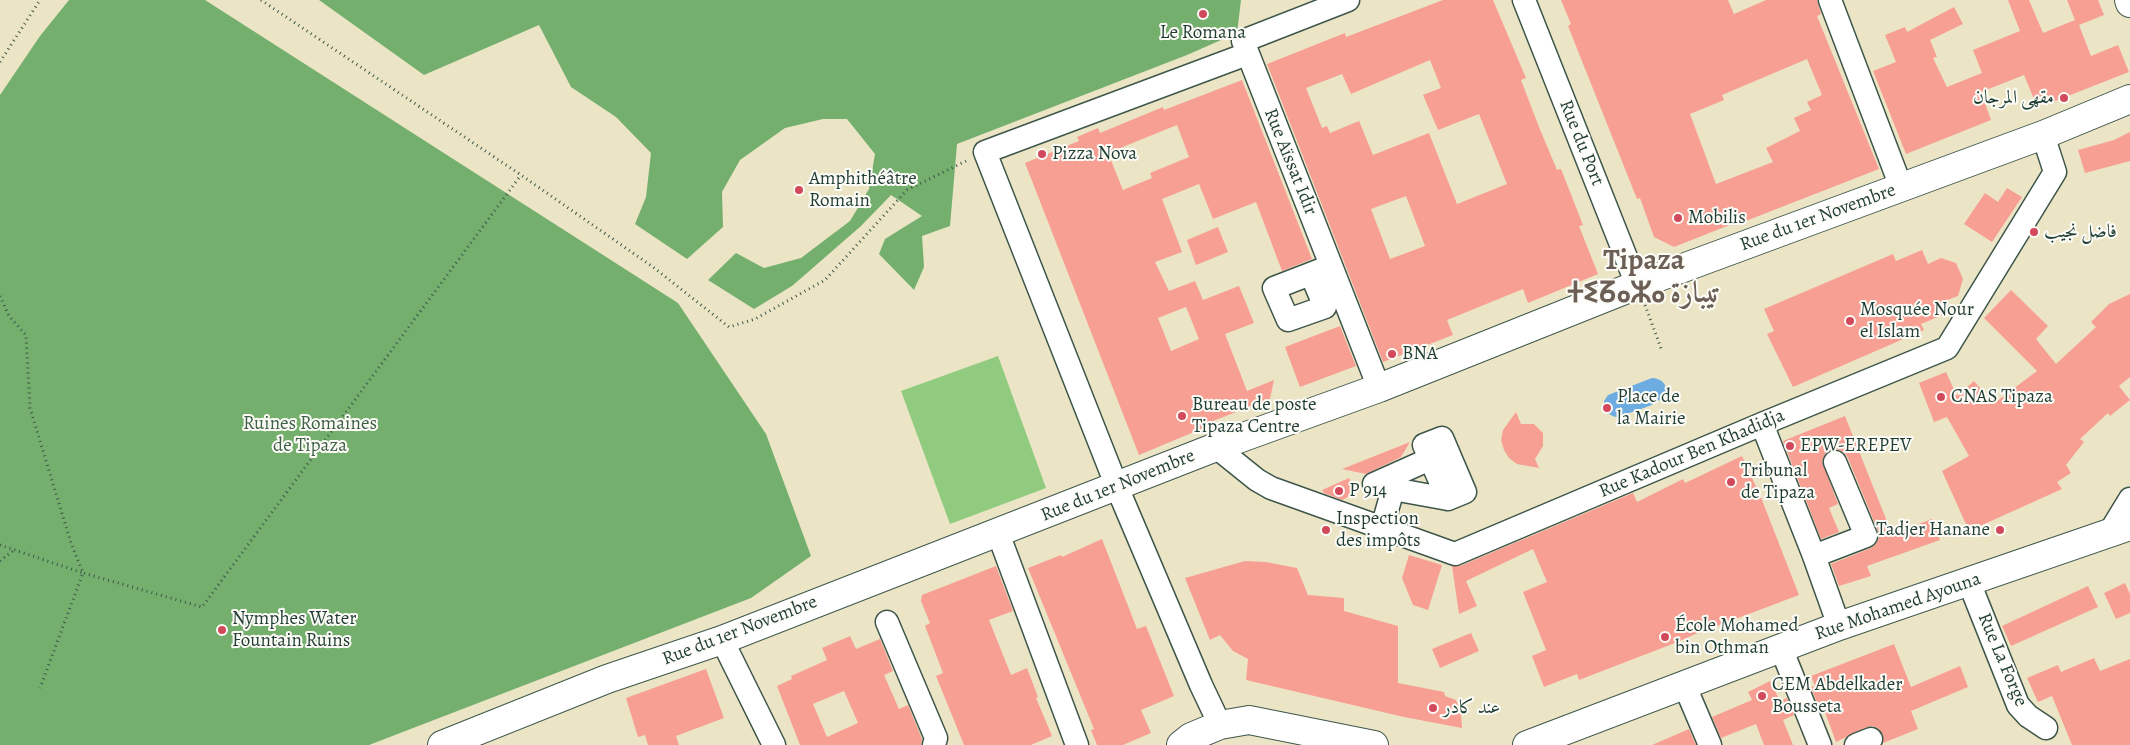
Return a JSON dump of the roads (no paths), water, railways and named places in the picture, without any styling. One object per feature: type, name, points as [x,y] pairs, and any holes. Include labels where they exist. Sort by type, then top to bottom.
[{"type":"main road","name":"Rue du 1er Novembre","points":[[447,744],[607,680],[722,640],[1216,447],[1379,388],[1637,285],[2043,135],[2130,100]]},
{"type":"main road","name":"Rue Mohamed Ayouna","points":[[1527,745],[1839,626],[2119,530]]},
{"type":"main road","points":[[1181,745],[1191,737],[1223,735],[1249,720],[1374,745]]},
{"type":"street","points":[[1223,735],[1117,487],[985,152],[1247,54],[1243,41],[1348,0]]},
{"type":"street","name":"Rue du Port","points":[[1524,0],[1637,285]]},
{"type":"street","points":[[1830,0],[1901,187]]},
{"type":"street","name":"Rue Aïssat Idir","points":[[1247,54],[1321,270],[1379,388]]},
{"type":"street","name":"Rue Kadour Ben Khadidja","points":[[1216,447],[1257,480],[1271,488],[1455,554],[1947,348],[2055,172],[2043,135]]},
{"type":"street","points":[[1762,424],[1814,556],[1839,626]]},
{"type":"street","points":[[1382,528],[1395,481],[1430,458],[1424,445],[1442,438],[1465,492],[1448,499],[1395,481]]},
{"type":"street","points":[[1814,556],[1866,536],[1835,462]]},
{"type":"street","points":[[2119,530],[2130,499]]},
{"type":"street","points":[[998,533],[1077,745]]},
{"type":"street","name":"Rue La Forge","points":[[1969,582],[2018,705],[2028,716],[2046,728]]},
{"type":"street","points":[[887,622],[936,738],[934,745]]},
{"type":"street","points":[[722,640],[774,745]]},
{"type":"street","points":[[1781,648],[1820,745]]},
{"type":"street","points":[[1684,684],[1710,745]]},
{"type":"water","points":[[1656,378],[1665,385],[1666,391],[1657,402],[1617,417],[1607,412],[1604,401],[1608,395]]},
{"type":"place","name":"Le Romana","points":[[1203,14]]},
{"type":"place","name":"مقهى المرجان","points":[[2064,98]]},
{"type":"place","name":"Pizza Nova","points":[[1042,154]]},
{"type":"place","name":"Amphithéâtre Romain","points":[[799,190]]},
{"type":"place","name":"Mobilis","points":[[1678,218]]},
{"type":"place","name":"فاضل نجيب","points":[[2034,232]]},
{"type":"place","name":"Mosquée Nour el Islam","points":[[1850,321]]},
{"type":"place","name":"BNA","points":[[1392,354]]},
{"type":"place","name":"CNAS Tipaza","points":[[1941,397]]},
{"type":"place","name":"Place de la Mairie","points":[[1607,408]]},
{"type":"place","name":"Bureau de poste Tipaza Centre","points":[[1182,416]]},
{"type":"place","name":"EPW-EREPEV","points":[[1790,446]]},
{"type":"place","name":"Tribunal de Tipaza","points":[[1731,482]]},
{"type":"place","name":"P 914","points":[[1339,491]]},
{"type":"place","name":"Inspection des impôts","points":[[1326,530]]},
{"type":"place","name":"Tadjer Hanane","points":[[2000,530]]},
{"type":"place","name":"Nymphes Water Fountain Ruins","points":[[222,630]]},
{"type":"place","name":"École Mohamed bin Othman","points":[[1665,637]]},
{"type":"place","name":"CEM Abdelkader Bousseta","points":[[1762,696]]},
{"type":"place","name":"عند كادر","points":[[1433,708]]},
{"type":"district","name":"Tipaza ⵜⵉⵒⴰⵣⴰ تيبازة","points":[[1644,279]]},
{"type":"park label","name":"Ruines Romaines de Tipaza","points":[[310,435]]}]
